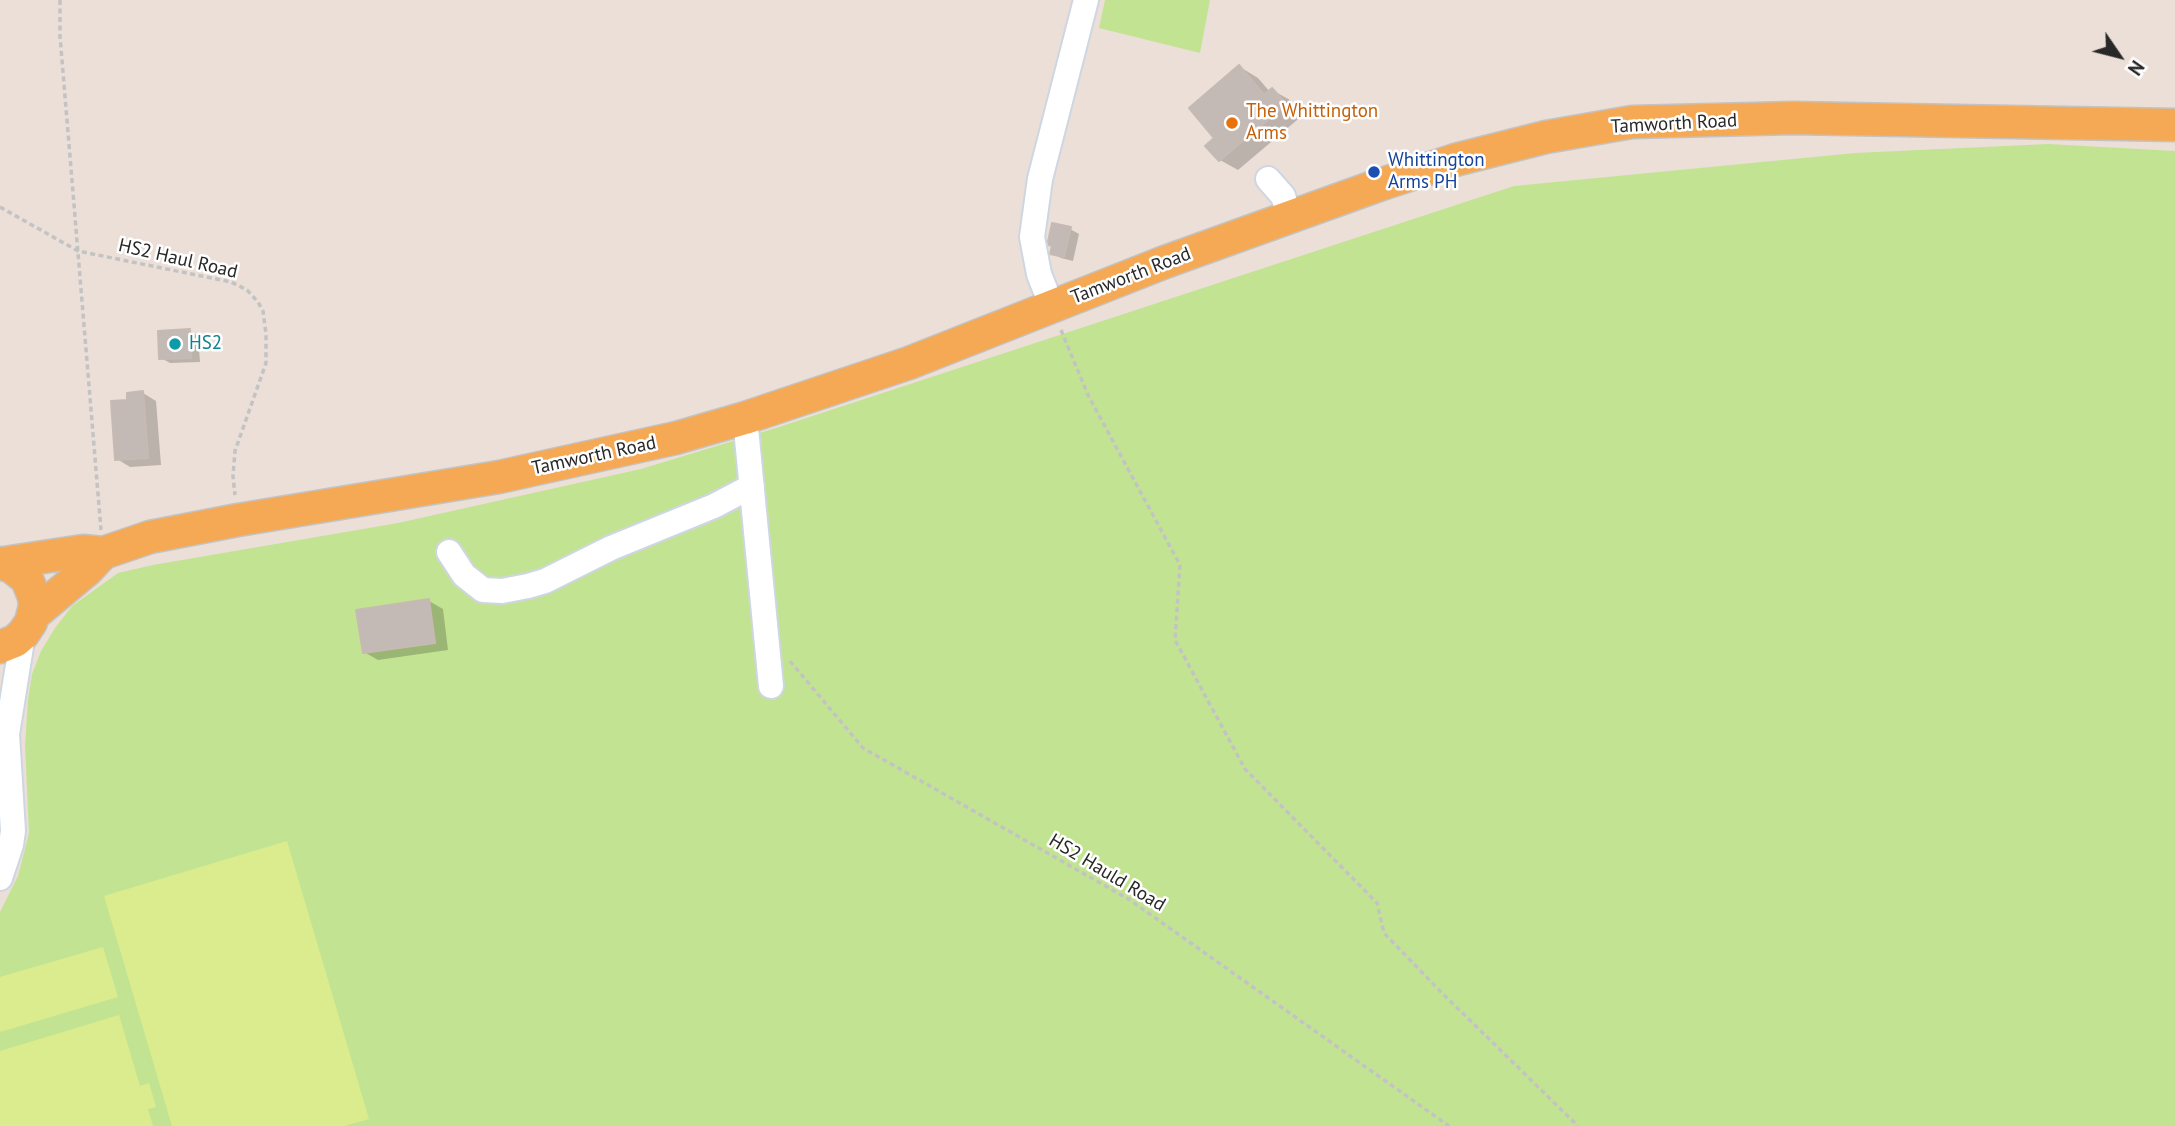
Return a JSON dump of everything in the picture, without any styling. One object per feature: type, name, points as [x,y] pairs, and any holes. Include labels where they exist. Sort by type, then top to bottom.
[{"type":"main road","name":"Tamworth Road","points":[[2,563],[83,551],[103,553],[150,537],[499,477],[676,438],[745,418],[909,363],[1165,262],[1379,185],[1455,160],[1546,137],[1632,122],[1793,118],[2175,125]]},
{"type":"main road","name":"Tamworth Road","points":[[19,632],[103,553]]},
{"type":"main road","points":[[2,563],[27,579],[34,597],[19,632]]},
{"type":"street","points":[[1052,307],[1039,274],[1032,237],[1040,179],[1086,0]]},
{"type":"street","points":[[1268,179],[1283,196],[1290,218]]},
{"type":"street","points":[[745,418],[771,686]]},
{"type":"street","points":[[449,552],[464,575],[483,590],[502,591],[528,586],[545,581],[611,548],[714,506],[752,486]]},
{"type":"street","points":[[0,878],[13,831],[5,774],[3,726],[19,632]]},
{"type":"path","points":[[60,0],[60,36],[103,553]]},
{"type":"path","name":"HS2 Haul Road","points":[[0,207],[78,251],[231,282],[247,290],[258,302],[263,311],[266,363],[235,450],[233,476],[238,520]]},
{"type":"path","points":[[1052,307],[1088,396],[1180,565],[1175,640],[1245,769],[1377,903],[1384,933],[1578,1126]]},
{"type":"path","name":"HS2 Hauld Road","points":[[766,632],[863,748],[1130,900],[1450,1126]]},
{"type":"green space","points":[[1105,0],[1210,0],[1200,53],[1099,28]]},
{"type":"green space","points":[[2048,144],[2175,151],[2175,1126],[0,1126],[0,912],[18,876],[29,833],[25,745],[32,674],[41,651],[72,606],[118,573],[398,523],[641,469],[779,427],[1514,186],[1855,153]]},
{"type":"green space","points":[[287,841],[369,1119],[344,1126],[172,1126],[104,896]]},
{"type":"green space","points":[[103,947],[118,997],[0,1032],[0,977]]},
{"type":"green space","points":[[119,1015],[140,1086],[149,1083],[156,1107],[148,1109],[153,1126],[0,1126],[0,1051]]},
{"type":"building","name":"The Whittington Arms","points":[[1239,65],[1264,95],[1272,88],[1286,104],[1219,161],[1205,146],[1214,138],[1189,108]]},
{"type":"building","points":[[1052,223],[1071,227],[1064,257],[1050,254],[1052,246],[1048,242]]},
{"type":"building","name":"HS2","points":[[190,329],[191,358],[159,359],[158,331]]},
{"type":"building","points":[[143,391],[148,458],[115,460],[111,401],[127,400],[127,393]]},
{"type":"building","points":[[429,599],[435,643],[363,653],[356,610]]},
{"type":"place","name":"The Whittington Arms","points":[[1232,123]]},
{"type":"place","name":"Whittington Arms PH","points":[[1374,172]]},
{"type":"place","name":"HS2","points":[[175,344]]}]
